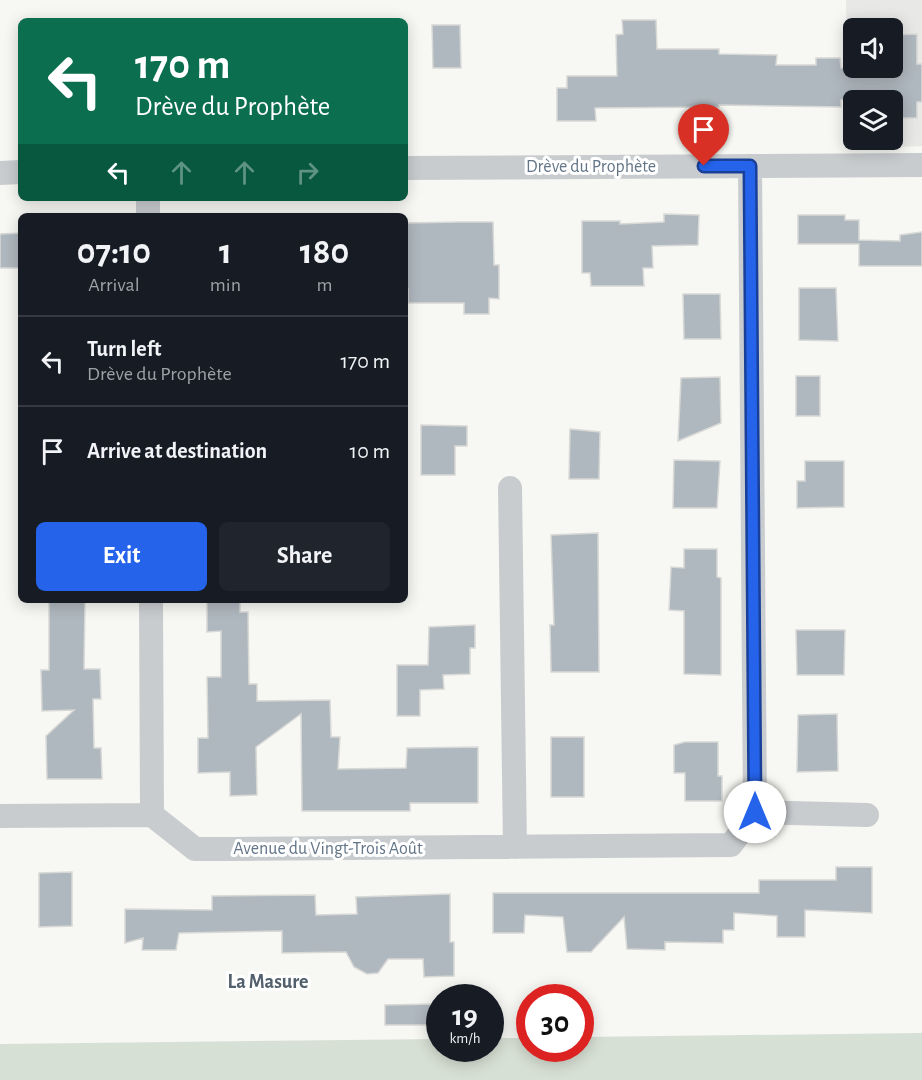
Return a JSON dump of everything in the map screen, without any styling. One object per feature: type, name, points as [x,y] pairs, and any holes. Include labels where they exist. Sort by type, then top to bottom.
[{"type":"street","name":"Drève du Prophète","points":[[408,168],[922,165]]},
{"type":"street","points":[[750,166],[755,812],[867,815]]},
{"type":"street","points":[[0,173],[18,172]]},
{"type":"street","points":[[510,488],[515,847]]},
{"type":"street","points":[[0,816],[152,815],[151,603]]},
{"type":"street","name":"Avenue du Vingt-Trois Août","points":[[152,815],[195,849],[732,845],[755,812]]},
{"type":"shaded area","points":[[846,0],[922,0],[922,146],[903,147],[903,90],[847,90],[847,78],[903,78],[903,18],[846,18]]},
{"type":"shaded area","points":[[922,1033],[922,1080],[0,1080],[0,1044],[426,1039],[426,1062],[504,1062],[504,1038],[516,1038],[516,1062],[594,1062],[594,1037]]},
{"type":"building","points":[[622,20],[656,20],[657,49],[719,49],[719,54],[777,55],[776,65],[816,65],[816,58],[840,58],[843,78],[903,78],[903,35],[917,34],[917,64],[922,64],[922,102],[917,102],[917,118],[903,118],[903,90],[843,90],[841,107],[719,105],[719,107],[595,108],[596,121],[557,121],[557,88],[567,88],[567,76],[617,76],[616,35],[623,34]]},
{"type":"building","points":[[432,25],[460,25],[461,68],[433,68]]},
{"type":"building","points":[[664,214],[699,215],[698,245],[652,246],[653,268],[643,268],[644,286],[591,286],[590,273],[582,273],[582,221],[620,221],[620,224],[664,222]]},
{"type":"building","points":[[798,215],[845,215],[845,220],[859,220],[859,240],[900,241],[900,235],[922,232],[922,266],[859,266],[859,244],[798,244]]},
{"type":"building","points":[[493,222],[494,265],[499,265],[499,299],[489,298],[489,314],[464,314],[464,303],[408,303],[408,223]]},
{"type":"building","points":[[18,233],[18,268],[0,268],[0,234]]},
{"type":"building","points":[[799,288],[836,288],[838,341],[799,340]]},
{"type":"building","points":[[683,294],[720,294],[721,339],[684,339]]},
{"type":"building","points":[[796,376],[820,376],[820,416],[796,416]]},
{"type":"building","points":[[720,377],[721,423],[678,441],[681,378]]},
{"type":"building","points":[[421,425],[467,426],[467,446],[455,446],[455,475],[421,475]]},
{"type":"building","points":[[570,429],[600,432],[599,479],[569,479]]},
{"type":"building","points":[[674,460],[720,461],[717,508],[673,508]]},
{"type":"building","points":[[805,461],[844,461],[844,507],[797,508],[797,481],[805,481]]},
{"type":"building","points":[[598,533],[599,672],[551,672],[550,625],[554,625],[551,535]]},
{"type":"building","points":[[684,549],[717,549],[717,577],[721,578],[721,675],[684,674],[684,611],[669,610],[671,567],[684,568]]},
{"type":"building","points":[[49,603],[85,603],[84,669],[100,669],[101,699],[93,699],[94,748],[101,748],[102,779],[47,779],[46,736],[74,710],[42,711],[41,670],[49,670]]},
{"type":"building","points":[[207,603],[240,603],[240,612],[248,612],[249,684],[257,684],[257,701],[330,700],[331,737],[340,737],[338,769],[406,768],[407,748],[478,747],[478,803],[410,803],[410,811],[302,811],[301,714],[256,747],[257,795],[230,796],[230,772],[198,773],[198,738],[208,738],[207,677],[221,677],[221,631],[207,632]]},
{"type":"building","points":[[475,625],[475,648],[470,648],[470,674],[443,675],[444,689],[420,690],[420,716],[397,716],[397,665],[428,665],[429,627]]},
{"type":"building","points":[[796,630],[845,630],[844,675],[797,675]]},
{"type":"building","points":[[837,714],[838,771],[797,772],[798,715]]},
{"type":"building","points":[[551,737],[584,737],[584,797],[551,797]]},
{"type":"building","points":[[685,742],[718,742],[718,776],[722,776],[722,801],[685,801],[685,773],[674,773],[674,745]]},
{"type":"building","points":[[836,867],[872,867],[872,913],[805,910],[805,937],[777,937],[777,916],[734,913],[734,930],[723,930],[723,943],[665,942],[665,950],[627,949],[624,917],[591,952],[567,952],[563,917],[525,915],[524,933],[493,933],[493,893],[759,893],[759,880],[836,880]]},
{"type":"building","points":[[72,872],[72,926],[39,927],[39,873]]},
{"type":"building","points":[[450,894],[450,942],[454,942],[454,976],[424,977],[423,959],[388,959],[378,973],[367,974],[354,967],[346,952],[282,953],[282,931],[179,933],[176,950],[142,950],[143,938],[125,943],[125,909],[212,910],[212,896],[315,895],[316,915],[357,914],[356,897]]},
{"type":"building","points":[[426,1004],[426,1025],[385,1025],[385,1005]]},
{"type":"district","name":"La Masure","points":[[268,982]]},
{"type":"route","points":[[704,166],[750,166],[755,812]]}]
